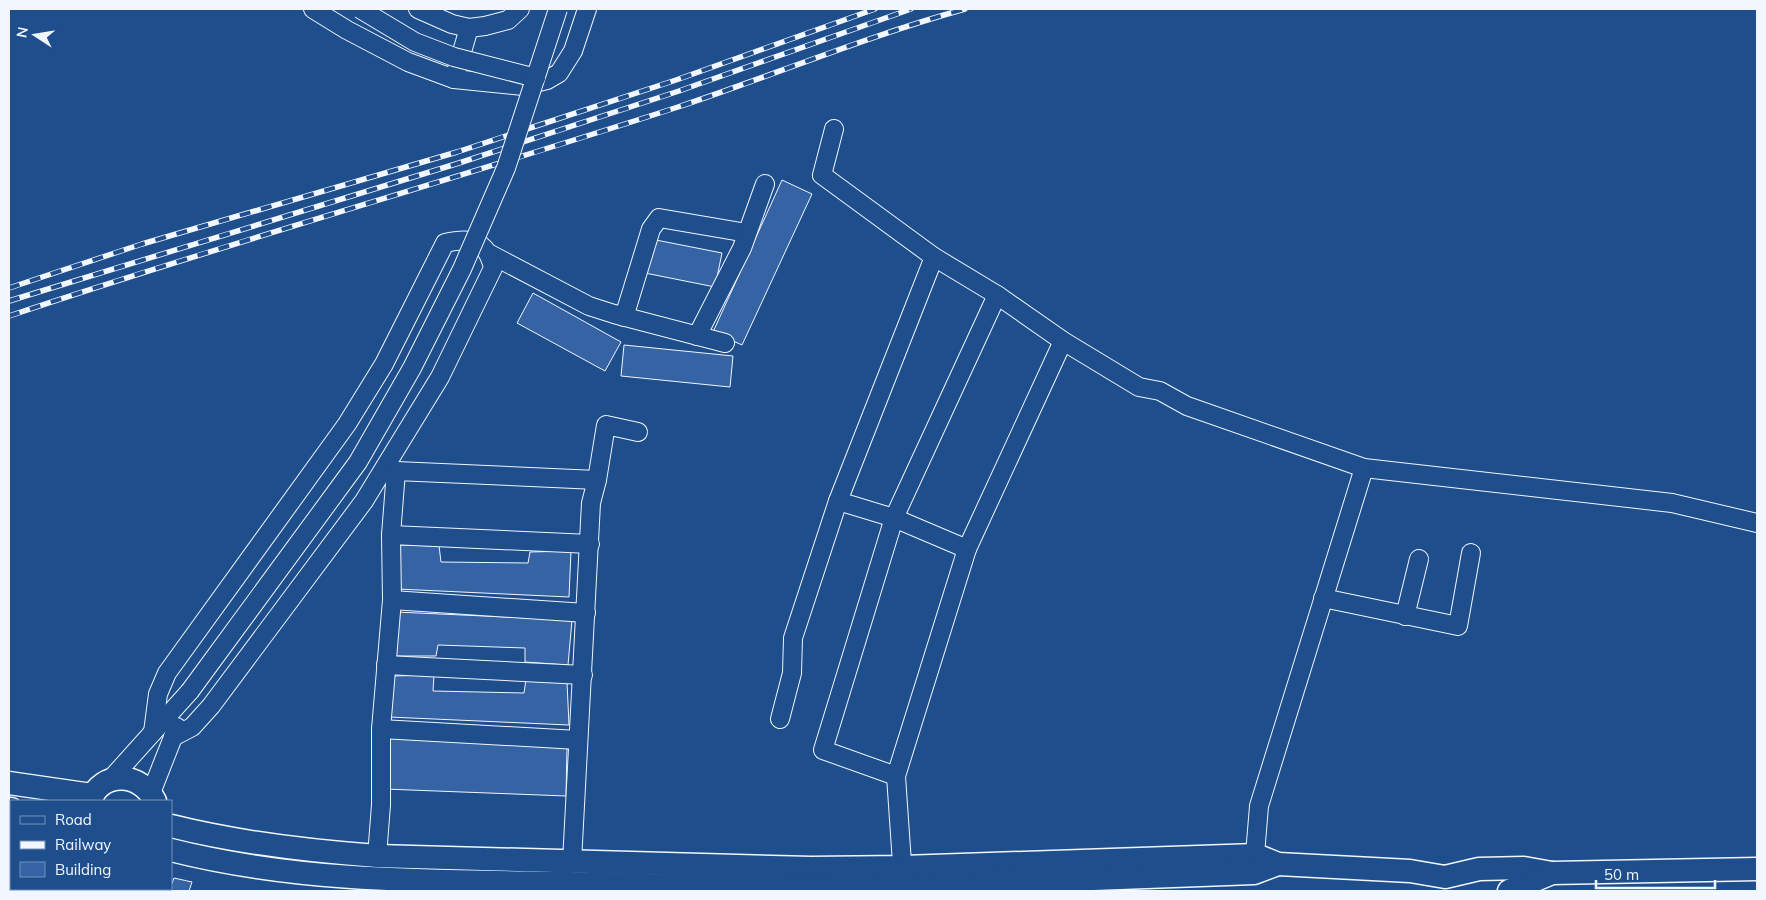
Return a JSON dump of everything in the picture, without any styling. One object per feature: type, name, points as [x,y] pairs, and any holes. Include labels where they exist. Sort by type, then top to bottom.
[{"type":"main road","points":[[9,783],[66,796],[91,798],[100,786],[110,780],[121,778],[133,780],[143,785],[153,797]]},
{"type":"main road","points":[[172,828],[257,844],[324,853],[572,862],[801,867],[903,877]]},
{"type":"main road","points":[[172,850],[245,866],[438,886],[712,887],[903,877],[1278,864],[1410,871],[1438,888],[1479,869],[1524,868],[1552,873],[1757,869]]},
{"type":"main road","points":[[1509,891],[1552,873]]},
{"type":"street","points":[[313,9],[347,30],[408,62],[454,79],[523,86],[547,80],[559,73],[574,51],[587,9]]},
{"type":"street","points":[[360,9],[415,42],[454,57],[536,78]]},
{"type":"street","points":[[418,9],[452,24],[469,28],[508,20],[520,9]]},
{"type":"street","points":[[110,780],[190,691],[358,462],[412,368],[462,269],[506,168],[558,9]]},
{"type":"street","points":[[454,79],[469,28]]},
{"type":"street","points":[[834,129],[822,175],[934,257],[997,295],[1063,341],[1139,386],[1160,391],[1188,406],[1364,468],[1672,503],[1757,523]]},
{"type":"street","points":[[697,336],[742,248],[764,184]]},
{"type":"street","points":[[624,317],[651,229],[660,218],[747,233]]},
{"type":"street","points":[[153,732],[158,694],[167,673],[347,424],[384,364],[445,243],[468,240],[481,245],[490,254],[589,306],[725,343]]},
{"type":"street","points":[[173,737],[192,727],[212,706],[364,501],[440,377],[494,268],[490,254]]},
{"type":"street","points":[[780,719],[792,672],[793,638],[838,501],[934,257]]},
{"type":"street","points":[[896,776],[823,750],[894,518],[997,295]]},
{"type":"street","points":[[903,877],[896,776],[968,549],[1063,341]]},
{"type":"street","points":[[572,862],[591,503],[597,480],[606,425],[638,432]]},
{"type":"street","points":[[1255,864],[1259,806],[1364,468]]},
{"type":"street","points":[[377,856],[381,805],[381,729],[392,600],[391,535],[396,471],[597,480]]},
{"type":"street","points":[[838,501],[894,518],[968,549]]},
{"type":"street","points":[[391,535],[590,544]]},
{"type":"street","points":[[1323,598],[1458,626],[1471,553]]},
{"type":"street","points":[[1405,616],[1419,559]]},
{"type":"street","points":[[392,600],[586,614]]},
{"type":"street","points":[[386,665],[583,675]]},
{"type":"street","points":[[153,797],[190,691]]},
{"type":"street","points":[[381,729],[578,740]]},
{"type":"building","points":[[782,180],[812,194],[742,345],[713,332]]},
{"type":"building","points":[[651,239],[722,253],[715,287],[645,273]]},
{"type":"building","points":[[533,293],[621,342],[605,371],[517,323]]},
{"type":"building","points":[[624,345],[733,356],[730,387],[621,376]]},
{"type":"building","points":[[397,545],[439,546],[441,562],[528,563],[530,552],[571,551],[569,597],[397,589]]},
{"type":"building","points":[[396,612],[572,620],[568,665],[525,662],[525,648],[438,645],[436,656],[393,656]]},
{"type":"building","points":[[434,675],[433,691],[524,693],[526,679],[567,682],[569,725],[389,717],[392,676]]},
{"type":"building","points":[[387,738],[567,748],[566,796],[384,789]]},
{"type":"building","points":[[174,878],[192,882],[189,891],[169,891],[172,890]]},
{"type":"railway","points":[[9,288],[142,244],[457,152],[676,80],[875,9]]},
{"type":"railway","points":[[9,301],[459,163],[679,91],[911,9]]},
{"type":"railway","points":[[9,316],[176,262],[678,107],[856,43],[965,9]]}]
